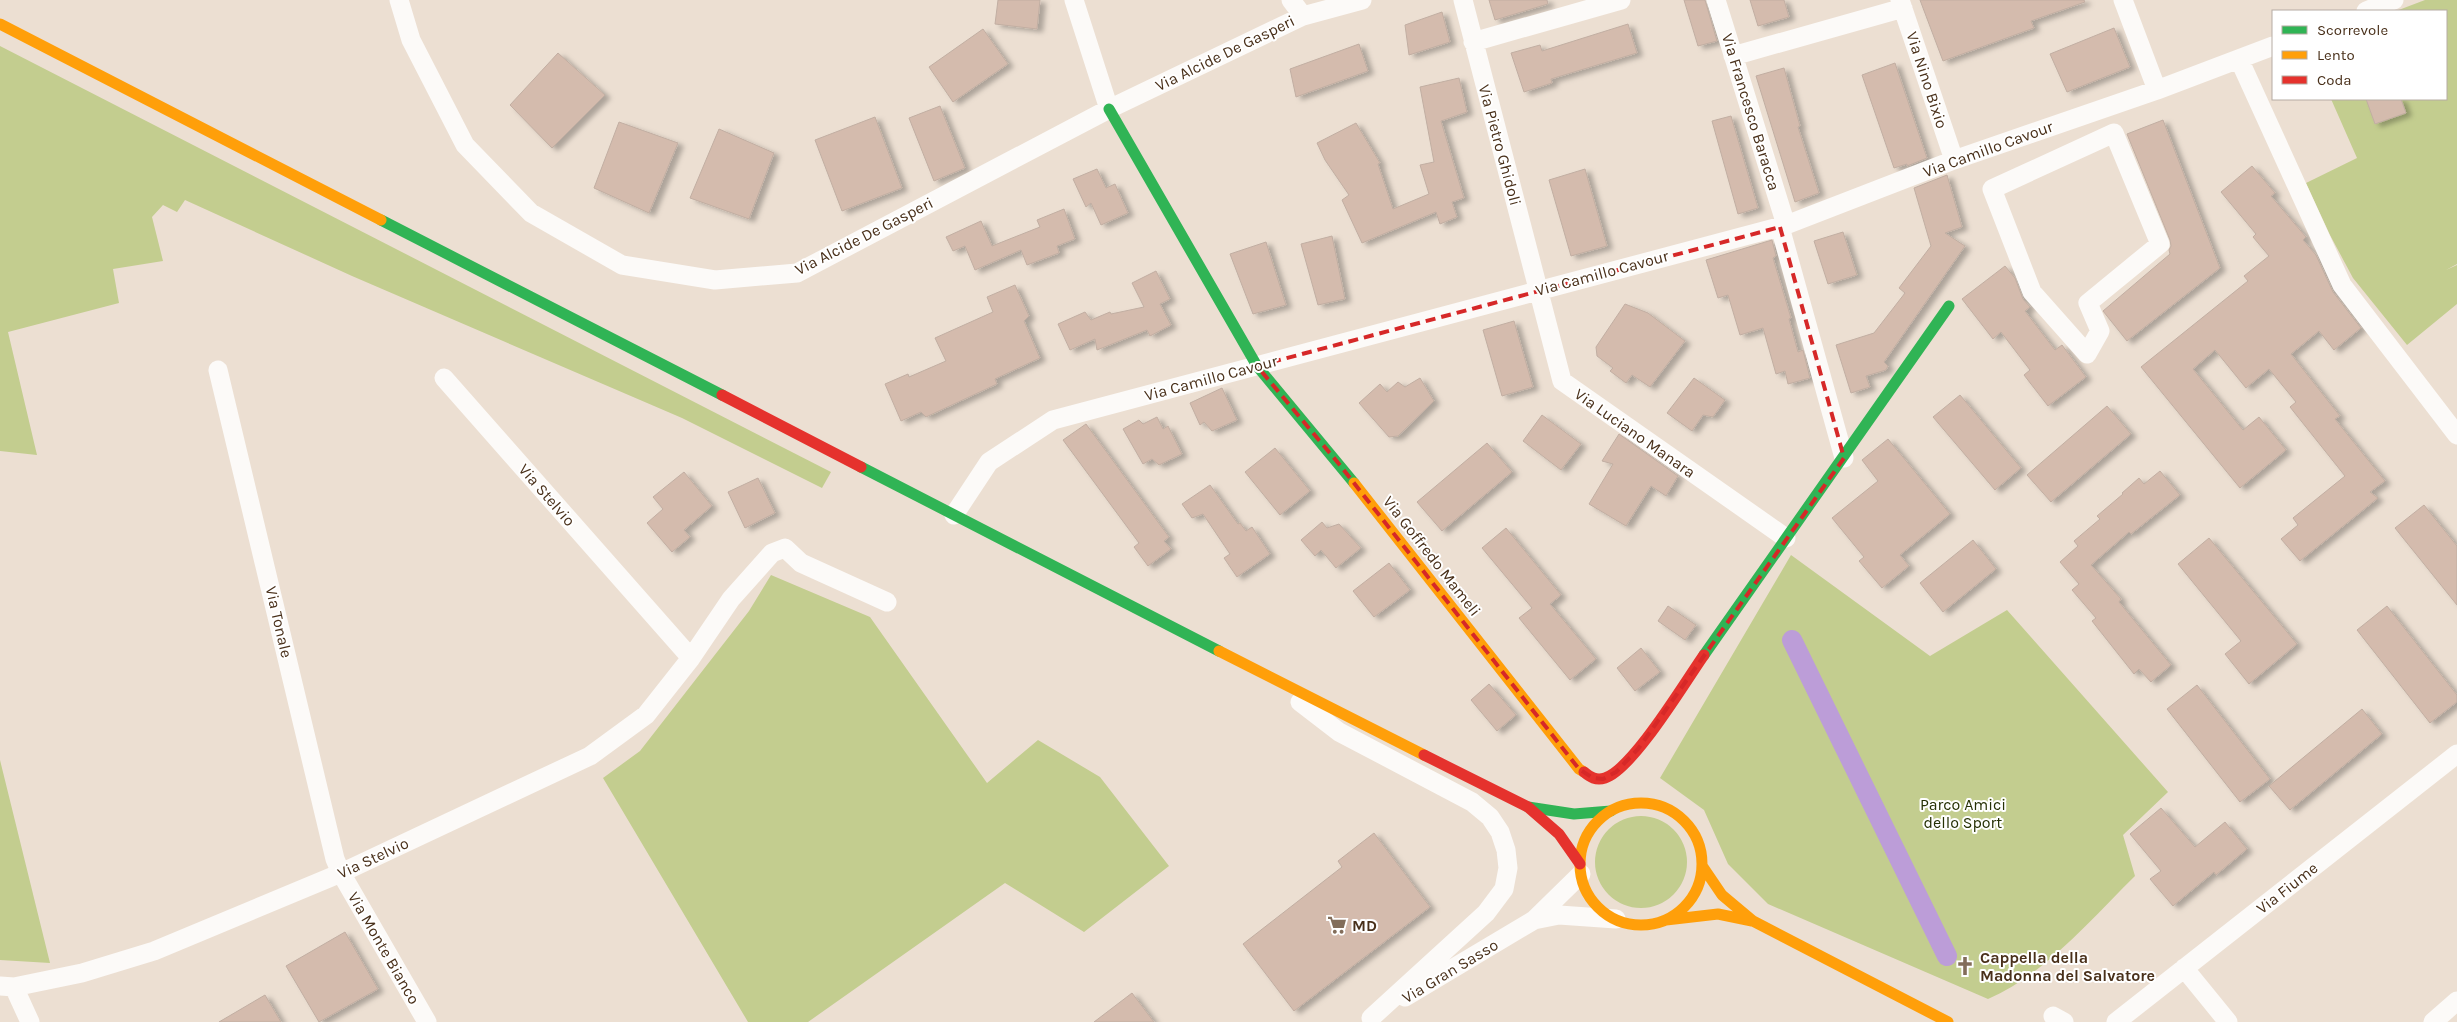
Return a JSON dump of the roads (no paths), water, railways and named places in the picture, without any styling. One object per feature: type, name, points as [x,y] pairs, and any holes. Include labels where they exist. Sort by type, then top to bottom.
[{"type":"main road","points":[[0,24],[1261,673],[1528,807],[1559,834],[1581,869],[1588,893],[1600,908],[1616,920],[1641,924],[1718,914],[1753,921]]},
{"type":"main road","name":"Via Goffredo Mameli","points":[[1109,109],[1257,366],[1339,464],[1579,769],[1592,778],[1603,779],[1616,772],[1638,749],[1786,538]]},
{"type":"main road","points":[[1786,538],[1949,306]]},
{"type":"main road","points":[[1581,869],[1582,848],[1589,833],[1598,820],[1612,811],[1629,804],[1647,803],[1665,808],[1681,817],[1693,831],[1701,848],[1702,867],[1700,883],[1692,898],[1680,911],[1666,920]]},
{"type":"main road","points":[[1528,807],[1574,814],[1612,811]]},
{"type":"main road","points":[[1702,867],[1722,895],[1753,921],[1948,1022]]},
{"type":"street","name":"Via Alcide De Gasperi","points":[[399,0],[411,40],[465,145],[531,213],[622,265],[715,280],[797,273],[1109,109],[1303,16],[1362,0]]},
{"type":"street","points":[[1074,0],[1109,109]]},
{"type":"street","points":[[1291,0],[1303,16]]},
{"type":"street","name":"Via Pietro Ghidoli","points":[[1463,0],[1538,290]]},
{"type":"street","points":[[1473,42],[1620,0]]},
{"type":"street","name":"Via Francesco Baracca","points":[[1716,0],[1783,226],[1844,458]]},
{"type":"street","points":[[2123,0],[2157,90]]},
{"type":"street","points":[[2369,10],[2394,0]]},
{"type":"street","points":[[1733,56],[1902,4]]},
{"type":"street","name":"Via Nino Bixio","points":[[1902,4],[1954,160]]},
{"type":"street","name":"Via Camillo Cavour","points":[[954,515],[989,462],[1053,420],[1783,226],[1954,160],[2157,90],[2272,46]]},
{"type":"street","points":[[2239,59],[2342,285],[2457,435]]},
{"type":"street","points":[[2114,133],[2160,244],[2088,303],[2100,331],[2087,354],[2032,292],[1992,189],[2114,133]]},
{"type":"street","name":"Via Luciano Manara","points":[[1538,290],[1562,382],[1786,538]]},
{"type":"street","name":"Via Tonale","points":[[218,370],[335,859],[341,873]]},
{"type":"street","name":"Via Stelvio","points":[[444,378],[691,658]]},
{"type":"street","name":"Via Stelvio","points":[[7,986],[82,973],[154,950],[341,873],[590,756],[646,715],[691,658],[731,598],[772,553],[785,548],[801,563],[887,602]]},
{"type":"street","points":[[1261,673],[1339,732],[1472,802],[1490,817],[1500,832],[1506,850],[1508,868],[1504,889],[1486,913],[1369,1020]]},
{"type":"street","name":"Via Fiume","points":[[2116,1022],[2457,754]]},
{"type":"street","name":"Via Gran Sasso","points":[[1369,1020],[1534,920],[1581,869]]},
{"type":"street","name":"Via Monte Bianco","points":[[341,873],[427,1022]]},
{"type":"street","name":"Via Gran Sasso","points":[[1534,920],[1559,915],[1616,920]]},
{"type":"street","points":[[2184,968],[2228,1022]]},
{"type":"street","points":[[7,986],[30,1022]]},
{"type":"street","points":[[2433,1022],[2457,1001]]},
{"type":"waterway","points":[[1792,640],[1947,956]]},
{"type":"place","name":"MD","points":[[1337,925]]},
{"type":"place","name":"Cappella della Madonna del Salvatore","points":[[1965,966]]},
{"type":"park label","name":"Parco Amici dello Sport","points":[[1963,813]]}]
